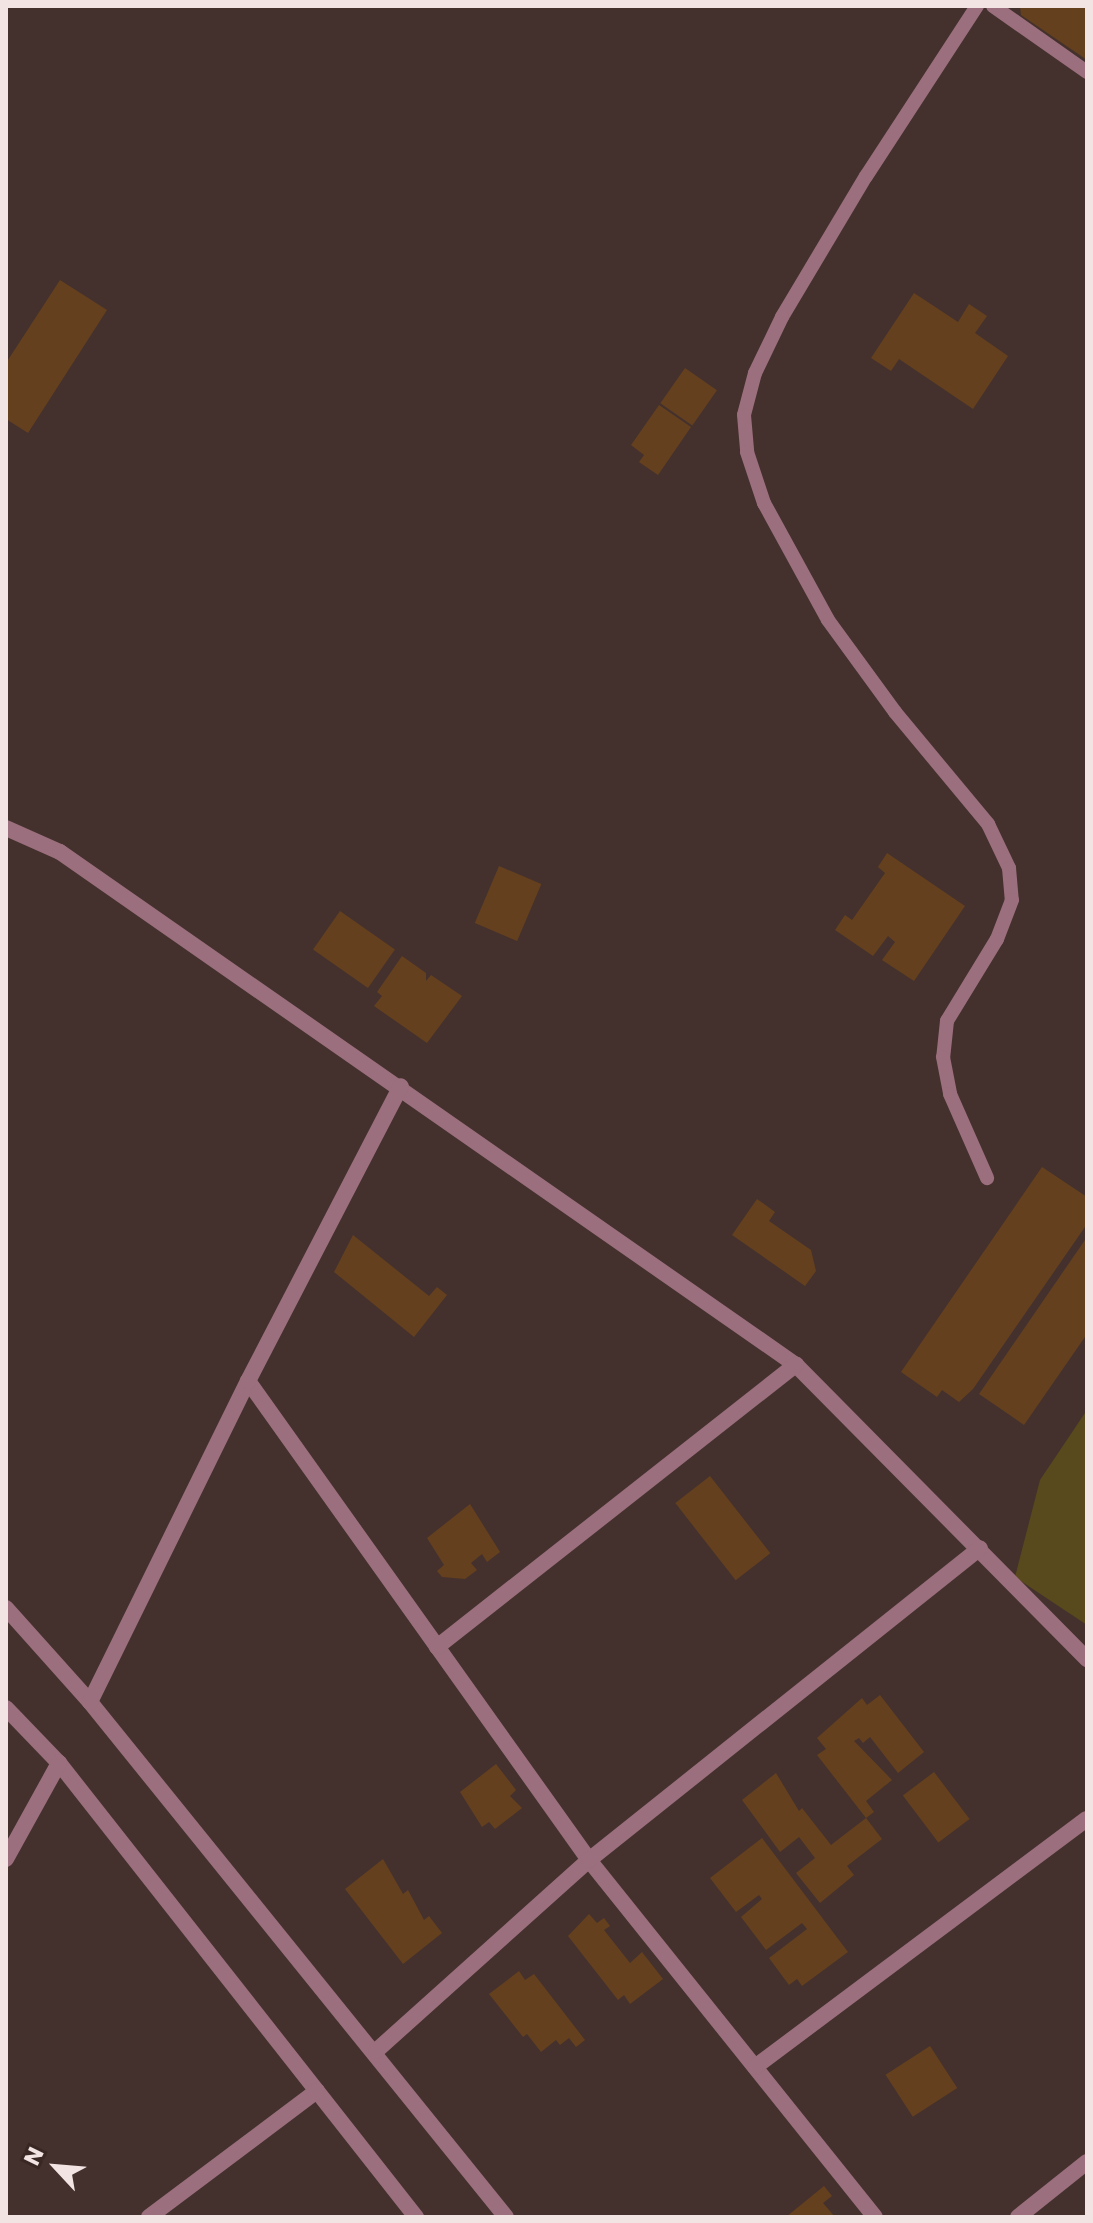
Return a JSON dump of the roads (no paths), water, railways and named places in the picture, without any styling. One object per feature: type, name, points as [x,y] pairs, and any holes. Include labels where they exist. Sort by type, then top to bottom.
[{"type":"street","points":[[6,828],[60,852],[401,1086],[796,1365],[1087,1659]]},
{"type":"street","points":[[90,1702],[248,1381],[401,1086]]},
{"type":"street","points":[[437,1647],[796,1365]]},
{"type":"street","points":[[248,1381],[589,1860],[875,2217]]},
{"type":"street","points":[[376,2051],[589,1860],[980,1548]]},
{"type":"street","points":[[6,1608],[90,1702],[376,2051],[506,2217]]},
{"type":"street","points":[[6,1708],[59,1763],[416,2217]]},
{"type":"street","points":[[6,1859],[59,1763]]},
{"type":"street","points":[[755,2067],[1087,1819]]},
{"type":"street","points":[[149,2217],[317,2091]]},
{"type":"street","points":[[1018,2217],[1087,2162]]},
{"type":"lane","points":[[977,6],[866,176],[782,317],[755,373],[744,415],[747,452],[764,503],[828,620],[895,712],[988,824],[1009,868],[1012,900],[997,939],[947,1021],[943,1057],[950,1094],[987,1178]]},
{"type":"lane","points":[[993,6],[1087,72]]}]
